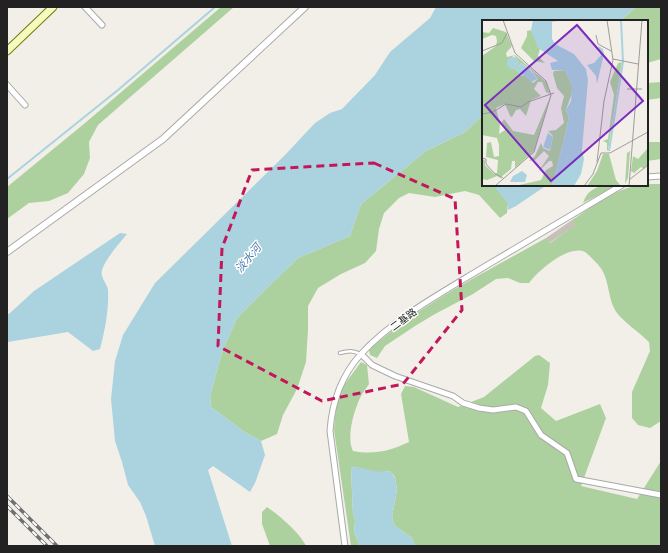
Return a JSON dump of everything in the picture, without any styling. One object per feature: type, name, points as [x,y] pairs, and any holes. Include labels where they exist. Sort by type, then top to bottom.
[{"type":"main road","points":[[7,51],[53,7]]},
{"type":"street","points":[[84,7],[102,25]]},
{"type":"street","points":[[7,252],[163,139],[305,7]]},
{"type":"street","points":[[7,86],[25,105]]},
{"type":"street","points":[[648,177],[661,176]]},
{"type":"street","name":"二基路","points":[[345,546],[332,450],[330,431],[331,414],[338,390],[361,354],[402,319],[433,298],[620,186]]},
{"type":"street","points":[[361,354],[372,365],[378,368],[395,376],[453,396],[463,403],[493,410],[516,407],[526,410],[541,435],[567,453],[576,480],[661,495]]},
{"type":"lane","points":[[340,353],[354,351],[361,354]]},
{"type":"highlighted area","points":[[374,163],[455,199],[462,310],[403,384],[322,401],[218,346],[222,248],[252,170]]},
{"type":"green space","points":[[221,7],[234,7],[98,125],[89,142],[90,158],[84,174],[68,193],[49,201],[29,203],[7,219],[7,187],[85,123]]},
{"type":"green space","points":[[636,7],[661,7],[661,59],[648,63],[648,20],[621,20]]},
{"type":"green space","points":[[661,82],[661,98],[648,100],[648,83]]},
{"type":"green space","points":[[482,116],[482,186],[495,186],[508,203],[507,213],[500,218],[479,195],[465,191],[435,197],[409,193],[399,198],[384,213],[379,229],[376,251],[365,263],[341,274],[318,288],[308,306],[306,362],[297,389],[283,415],[277,434],[261,441],[246,433],[211,407],[210,396],[222,352],[237,318],[298,258],[350,236],[361,204],[426,151],[465,132]]},
{"type":"green space","points":[[648,142],[661,142],[661,159],[648,161]]},
{"type":"green space","points":[[648,184],[661,184],[661,421],[650,428],[638,425],[632,418],[632,392],[650,351],[649,342],[615,310],[602,270],[585,252],[570,252],[562,255],[546,266],[529,283],[520,283],[508,278],[496,279],[473,294],[415,326],[385,346],[377,358],[370,355],[369,350],[410,317],[454,289],[546,238],[550,243],[575,225],[572,220],[598,202],[627,188],[648,186]]},
{"type":"green space","points":[[600,186],[616,186],[583,203],[586,196]]},
{"type":"green space","points":[[539,355],[550,363],[548,385],[541,408],[556,421],[600,404],[606,418],[581,486],[637,499],[661,461],[661,546],[415,546],[412,538],[395,526],[392,517],[397,490],[395,477],[391,472],[387,471],[380,473],[355,467],[351,468],[353,515],[355,520],[354,532],[360,546],[351,546],[334,430],[336,406],[344,385],[361,362],[367,365],[369,384],[361,396],[353,417],[350,439],[353,451],[368,453],[388,450],[409,442],[401,394],[405,386],[414,387],[458,407],[484,397],[535,356]]},
{"type":"green space","points":[[267,507],[283,519],[294,530],[306,546],[270,546],[262,524],[262,512]]},
{"type":"water","name":"淡水河","points":[[436,7],[636,7],[621,20],[482,20],[482,116],[465,132],[426,151],[361,204],[350,236],[298,258],[237,318],[222,352],[210,396],[211,407],[246,433],[261,441],[265,455],[255,483],[250,492],[213,466],[208,470],[232,546],[155,546],[140,502],[128,485],[115,441],[111,399],[115,361],[123,335],[155,283],[285,155],[315,123],[330,113],[342,109],[375,75],[390,52],[430,18]]},
{"type":"water","points":[[494,186],[546,186],[508,210],[508,203]]},
{"type":"water","points":[[120,233],[127,234],[110,256],[102,270],[102,276],[108,290],[108,305],[104,335],[100,349],[93,351],[68,332],[7,343],[7,315],[34,291]]},
{"type":"water","points":[[355,467],[380,472],[391,472],[395,478],[397,490],[392,517],[395,526],[412,538],[415,546],[360,546],[354,532],[355,520],[353,515],[351,468]]},
{"type":"building","points":[[572,220],[576,225],[549,243],[546,238]]},
{"type":"waterway","points":[[7,179],[118,90],[215,7]]},
{"type":"railway","points":[[7,496],[57,546]]},
{"type":"railway","points":[[7,506],[47,546]]}]
